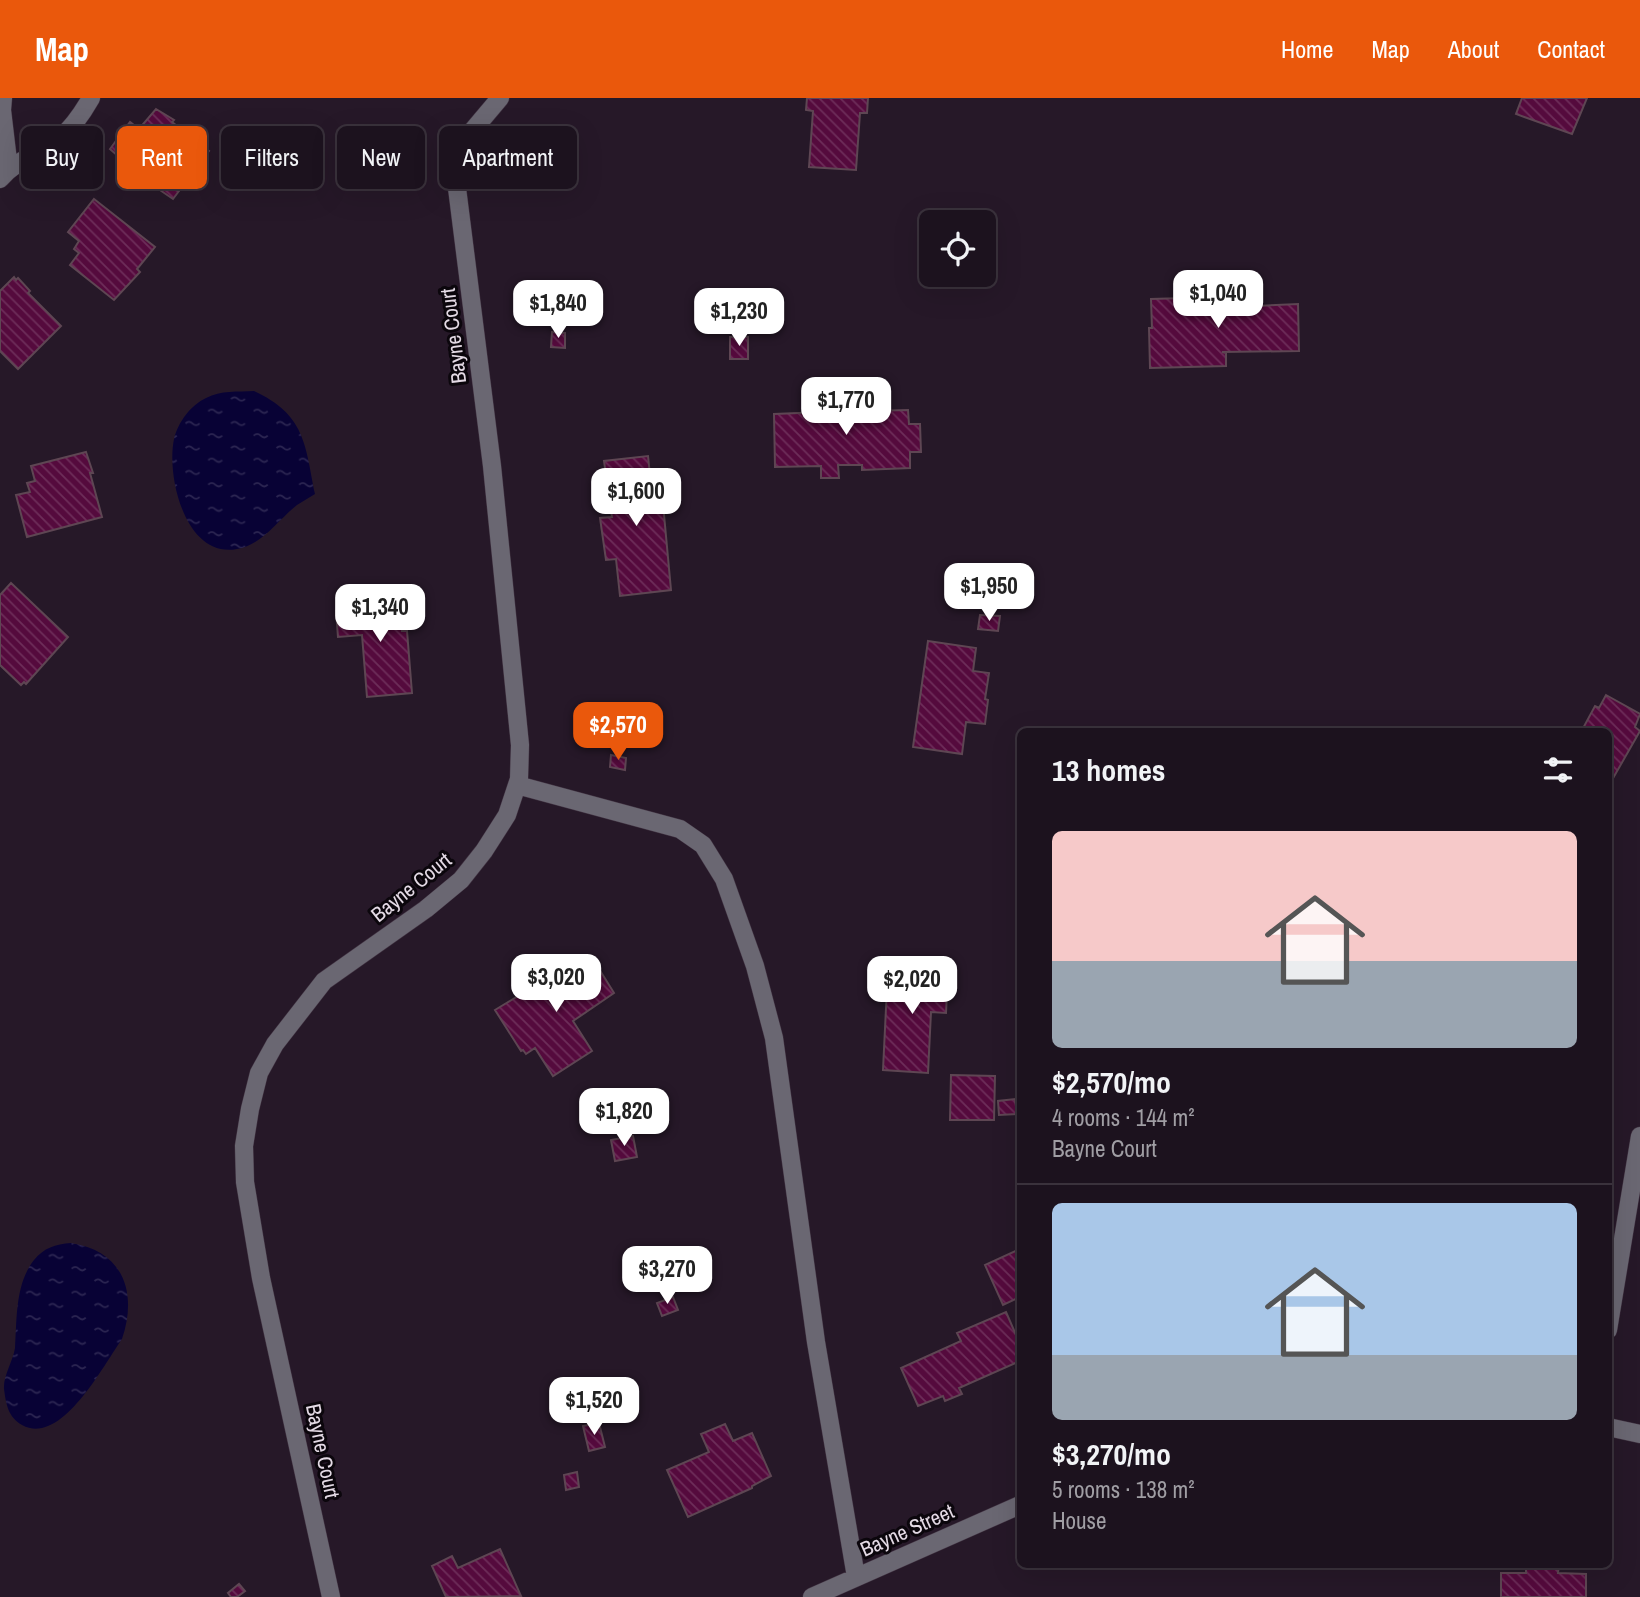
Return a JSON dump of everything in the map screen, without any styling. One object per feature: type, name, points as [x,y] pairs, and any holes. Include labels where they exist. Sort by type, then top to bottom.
[{"type":"street","points":[[4,98],[4,174]]},
{"type":"street","points":[[4,174],[60,138],[91,98]]},
{"type":"street","name":"Bayne Court","points":[[331,1597],[261,1278],[245,1182],[244,1146],[259,1073],[275,1044],[324,981],[426,909],[461,880],[508,814],[517,785],[520,745],[492,467],[457,188],[458,158],[473,130],[500,98]]},
{"type":"street","points":[[517,785],[680,829],[702,845],[724,879],[755,966],[774,1038],[816,1342],[856,1577]]},
{"type":"street","points":[[1612,1306],[1640,1136]]},
{"type":"street","points":[[1612,1428],[1640,1434]]},
{"type":"street","name":"Bayne Street","points":[[812,1597],[1017,1505]]},
{"type":"water","points":[[254,391],[284,410],[300,432],[315,494],[297,505],[254,543],[237,549],[219,549],[205,541],[193,529],[183,512],[173,474],[174,439],[182,420],[200,401],[212,395]]},
{"type":"water","points":[[71,1243],[89,1247],[114,1264],[127,1290],[127,1322],[122,1339],[79,1400],[66,1415],[51,1425],[37,1429],[22,1425],[14,1418],[7,1405],[4,1389],[15,1348],[20,1291],[28,1269],[42,1252],[50,1247]]},
{"type":"building","points":[[807,98],[868,98],[867,113],[860,113],[856,170],[809,167],[813,111],[806,110]]},
{"type":"building","points":[[1522,98],[1587,98],[1572,134],[1516,114]]},
{"type":"building","points":[[156,109],[174,120],[172,122],[177,126],[142,126]]},
{"type":"building","points":[[117,140],[117,155],[110,149]]},
{"type":"building","points":[[158,189],[180,189],[173,199]]},
{"type":"building","points":[[94,199],[155,247],[137,269],[140,272],[114,300],[70,265],[79,253],[74,249],[79,241],[68,232]]},
{"type":"building","points":[[14,277],[16,280],[18,278],[30,291],[28,293],[61,326],[18,369],[0,351],[0,291]]},
{"type":"building","points":[[1256,296],[1256,306],[1298,304],[1299,351],[1222,352],[1226,353],[1226,366],[1150,368],[1151,299]]},
{"type":"building","points":[[552,332],[565,333],[565,348],[551,347]]},
{"type":"building","points":[[730,337],[748,337],[748,359],[730,359]]},
{"type":"building","points":[[868,392],[869,411],[908,410],[909,424],[920,424],[921,452],[910,452],[910,468],[862,470],[862,465],[838,465],[839,478],[821,478],[821,466],[775,467],[774,414],[824,412],[824,393]]},
{"type":"building","points":[[86,452],[102,517],[27,537],[16,495],[30,492],[27,483],[35,481],[31,466]]},
{"type":"building","points":[[648,456],[652,494],[662,493],[671,590],[620,596],[616,559],[606,560],[600,518],[612,517],[604,461]]},
{"type":"building","points":[[11,583],[68,637],[26,684],[24,682],[21,685],[0,665],[0,595]]},
{"type":"building","points":[[400,596],[402,631],[407,631],[412,693],[367,697],[362,635],[338,637],[336,611],[359,609],[359,600]]},
{"type":"building","points":[[980,615],[1000,616],[998,631],[978,629]]},
{"type":"building","points":[[928,641],[976,648],[973,671],[989,673],[985,724],[966,722],[962,754],[913,747]]},
{"type":"building","points":[[1606,695],[1640,714],[1635,727],[1640,731],[1612,780],[1612,728],[1583,728],[1595,706],[1599,708]]},
{"type":"building","points":[[611,755],[626,758],[625,770],[610,767]]},
{"type":"building","points":[[591,956],[614,993],[573,1021],[592,1051],[553,1076],[535,1048],[526,1054],[521,1051],[495,1010],[571,964],[573,968]]},
{"type":"building","points":[[888,967],[948,970],[946,1013],[931,1012],[928,1073],[883,1070]]},
{"type":"building","points":[[951,1075],[995,1076],[994,1120],[950,1120]]},
{"type":"building","points":[[1015,1099],[1017,1114],[999,1115],[998,1101]]},
{"type":"building","points":[[633,1136],[637,1157],[615,1161],[611,1140]]},
{"type":"building","points":[[1017,1250],[1017,1298],[1003,1305],[985,1265]]},
{"type":"building","points":[[673,1297],[678,1310],[662,1316],[657,1303]]},
{"type":"building","points":[[1006,1312],[1017,1337],[1017,1362],[959,1388],[962,1394],[945,1401],[943,1396],[918,1406],[901,1368],[961,1341],[957,1333]]},
{"type":"building","points":[[599,1423],[605,1447],[589,1451],[583,1426]]},
{"type":"building","points":[[725,1424],[733,1441],[752,1433],[771,1476],[752,1488],[688,1517],[667,1470],[709,1452],[701,1434]]},
{"type":"building","points":[[577,1472],[579,1487],[566,1490],[564,1475]]},
{"type":"building","points":[[500,1549],[521,1596],[446,1597],[432,1566],[452,1556],[458,1568]]},
{"type":"building","points":[[1526,1568],[1559,1568],[1558,1573],[1586,1574],[1586,1597],[1501,1597],[1501,1573],[1526,1573]]},
{"type":"building","points":[[239,1584],[245,1591],[237,1597],[231,1597],[228,1593]]}]
